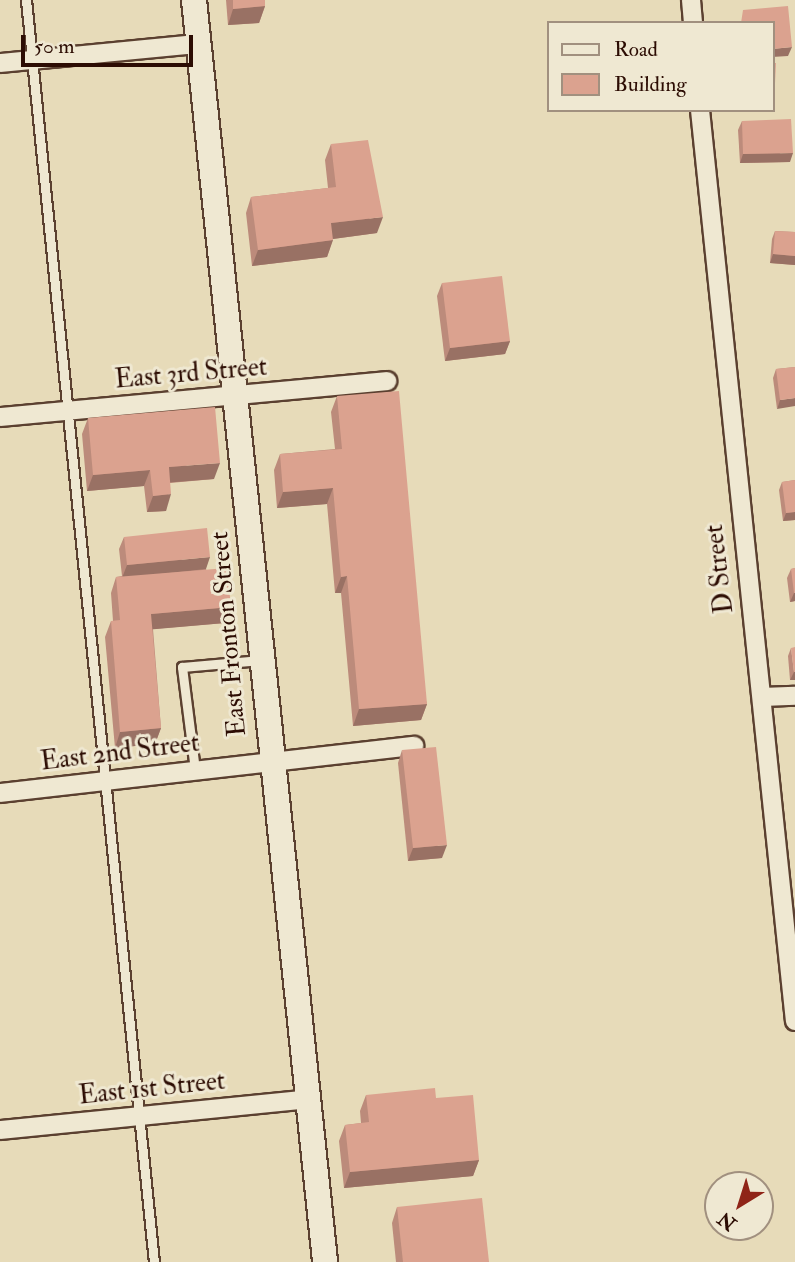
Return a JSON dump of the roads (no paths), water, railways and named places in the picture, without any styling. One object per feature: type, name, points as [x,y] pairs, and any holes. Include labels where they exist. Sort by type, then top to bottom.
[{"type":"main road","name":"East Fronton Street","points":[[194,0],[325,1262]]},
{"type":"street","points":[[691,0],[693,21]]},
{"type":"street","points":[[0,63],[198,44]]},
{"type":"street","name":"D Street","points":[[700,112],[795,1021]]},
{"type":"street","name":"East 3rd Street","points":[[0,417],[387,381]]},
{"type":"street","points":[[762,697],[795,696]]},
{"type":"street","name":"East 2nd Street","points":[[0,793],[414,746]]},
{"type":"street","name":"East 1st Street","points":[[0,1130],[310,1099]]},
{"type":"lane","points":[[26,0],[154,1262]]},
{"type":"lane","points":[[195,770],[182,667],[261,660]]}]
